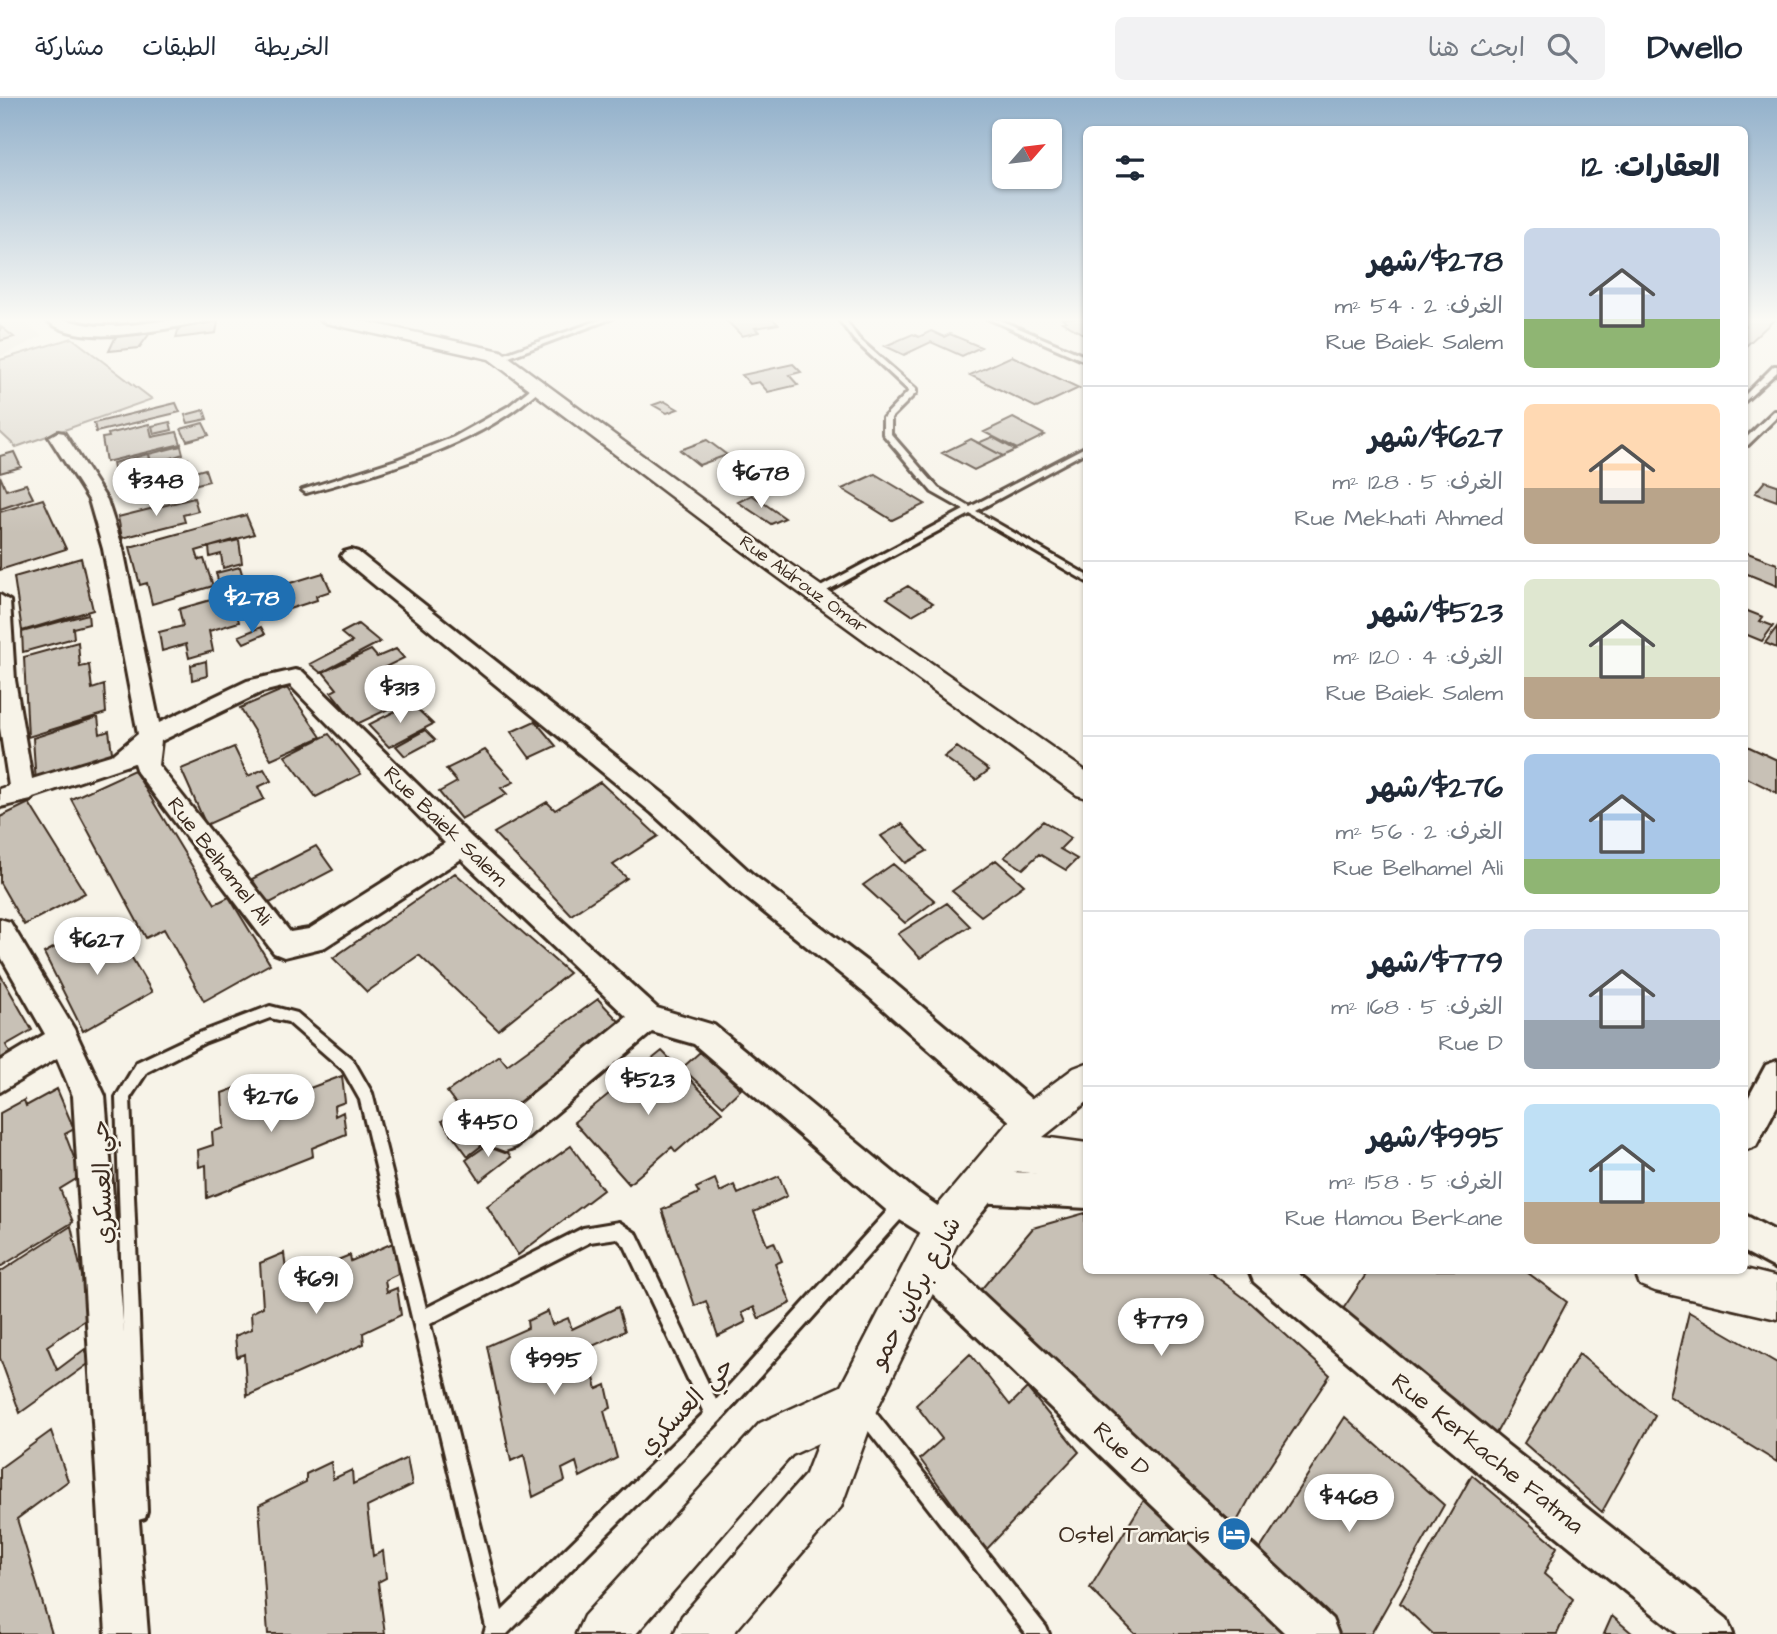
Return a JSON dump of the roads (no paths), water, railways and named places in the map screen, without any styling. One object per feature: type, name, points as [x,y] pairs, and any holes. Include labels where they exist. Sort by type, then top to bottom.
[{"type":"street","name":"Rue Aldrouz Omar","points":[[542,390],[816,593],[1083,784]]},
{"type":"street","points":[[0,601],[2,681],[11,796],[122,760],[150,737],[113,549],[99,500],[58,437]]},
{"type":"street","points":[[351,556],[660,806],[743,881],[877,986],[1033,1121]]},
{"type":"street","name":"Rue Baiek Salem","points":[[150,737],[255,686],[295,677],[463,845],[648,1018],[703,1034],[904,1203],[935,1247]]},
{"type":"street","name":"Rue Belhamel Ali","points":[[150,737],[146,766],[284,945],[315,939],[463,845]]},
{"type":"street","points":[[0,930],[63,1038],[89,1096],[127,1634]]},
{"type":"street","points":[[505,1136],[648,1018]]},
{"type":"street","points":[[0,1078],[63,1038]]},
{"type":"street","points":[[1748,1129],[1777,1075]]},
{"type":"street","name":"شارع بركاين حمو","points":[[700,1634],[824,1490],[857,1402],[935,1247],[976,1186],[1033,1121],[1083,1083]]},
{"type":"street","points":[[1007,1151],[1083,1161]]},
{"type":"street","points":[[976,1186],[1083,1192]]},
{"type":"street","points":[[1748,1234],[1777,1252]]},
{"type":"street","name":"Rue D","points":[[935,1247],[1317,1634]]},
{"type":"street","name":"Rue Kerkache Fatma","points":[[1271,1274],[1492,1458],[1712,1634]]},
{"type":"street","points":[[1672,1274],[1777,1298]]},
{"type":"street","points":[[602,1634],[776,1439],[857,1402]]},
{"type":"lane","points":[[306,490],[429,452],[490,424],[535,390]]},
{"type":"lane","points":[[912,390],[887,418],[887,433],[935,491],[1083,577]]},
{"type":"lane","points":[[1748,440],[1777,413]]},
{"type":"lane","points":[[816,593],[1083,450]]},
{"type":"lane","name":"حي العسكري","points":[[138,1527],[123,1097],[142,1066],[199,1039],[270,1012],[292,1017],[348,1065],[367,1098],[495,1632]]},
{"type":"lane","name":"حي العسكري","points":[[495,1632],[714,1415],[904,1203]]},
{"type":"lane","points":[[421,1320],[589,1234],[619,1230],[631,1240],[714,1415]]},
{"type":"lane","points":[[857,1402],[1039,1634]]},
{"type":"lane","points":[[140,1580],[142,1634]]},
{"type":"place","name":"Ostel Tamaris","points":[[1234,1534]]}]
